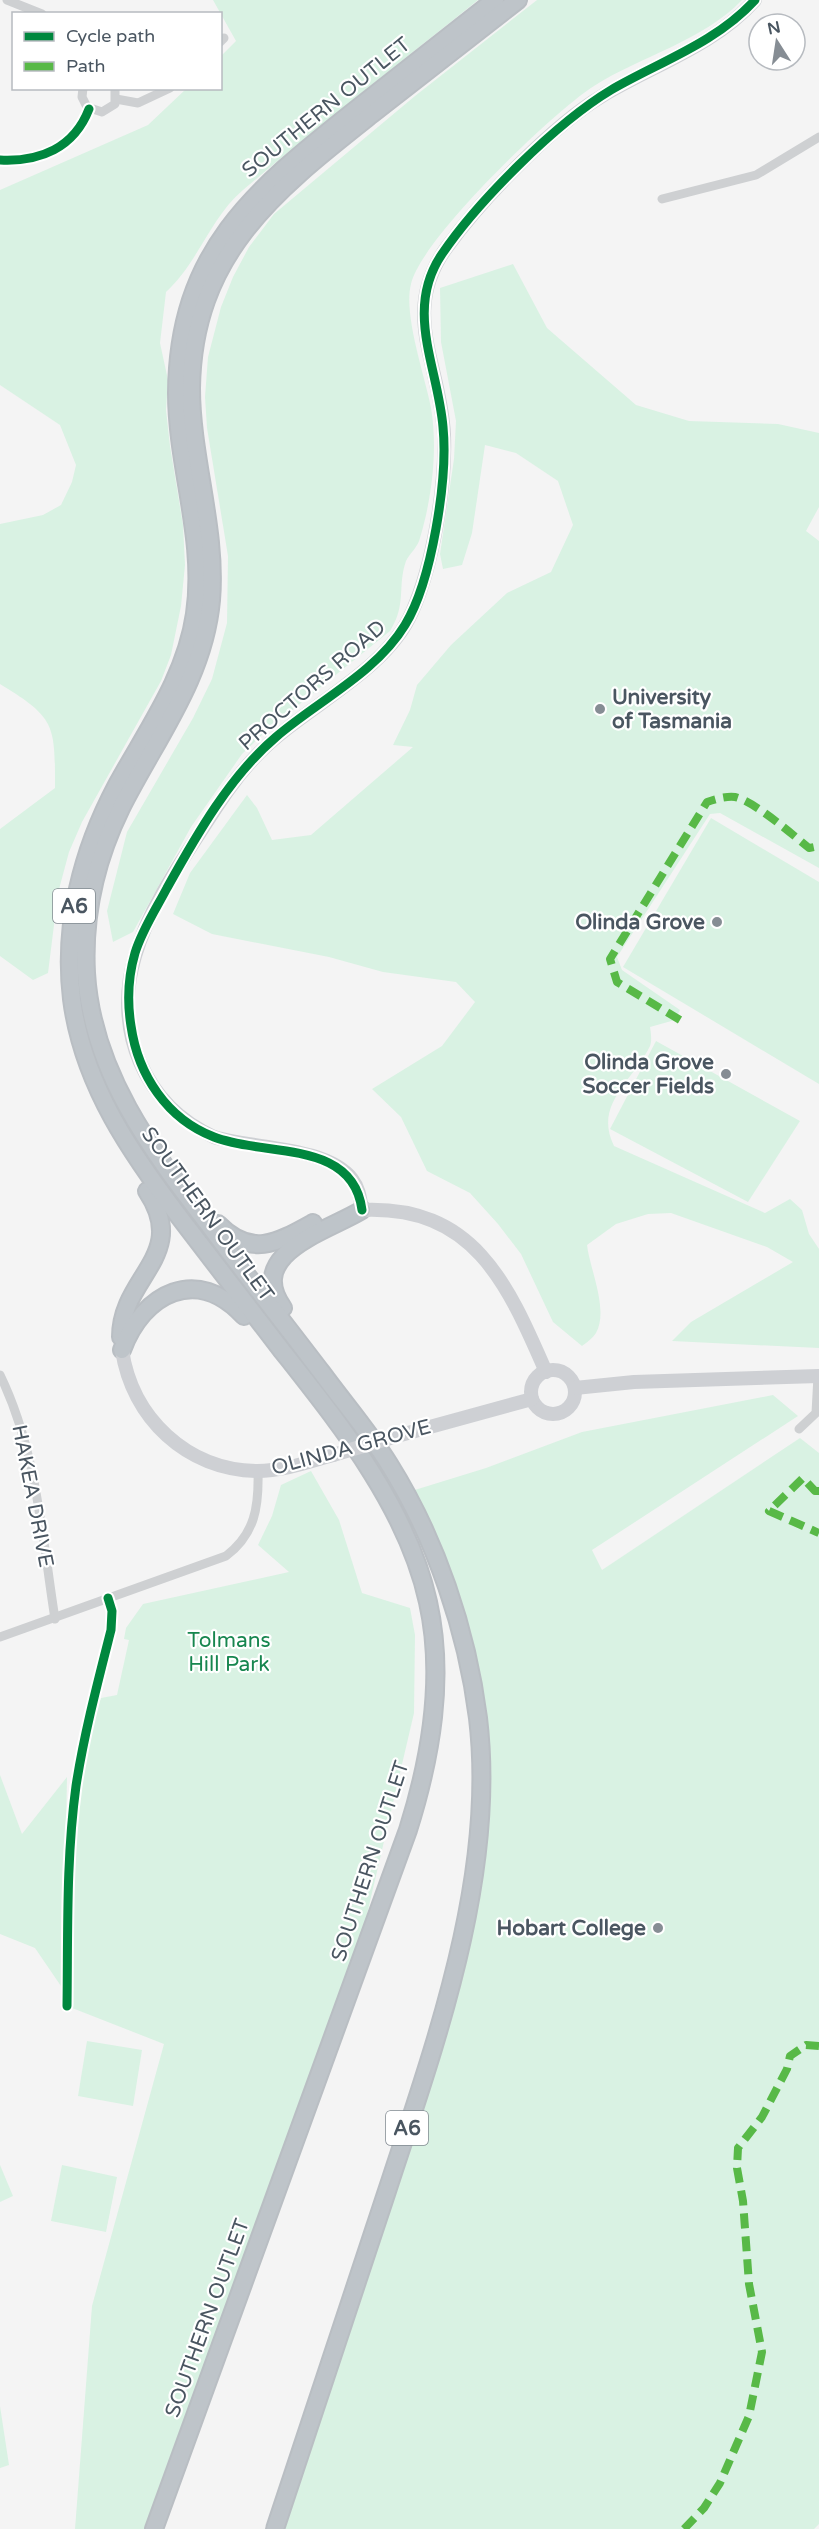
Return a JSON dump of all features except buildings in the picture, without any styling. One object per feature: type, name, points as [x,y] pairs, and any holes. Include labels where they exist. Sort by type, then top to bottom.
[{"type":"highway","name":"SOUTHERN OUTLET","points":[[154,2529],[396,1864],[425,1771],[434,1708],[434,1651],[431,1617],[415,1561],[384,1496],[348,1437],[164,1198],[108,1112],[87,1065],[75,1016],[70,976],[72,924],[82,868],[95,832],[110,799],[172,687],[186,653],[195,615],[198,579],[196,542],[181,441],[177,396],[181,342],[190,305],[204,270],[222,237],[262,187],[296,157],[495,0]]},
{"type":"highway","name":"SOUTHERN OUTLET","points":[[275,2529],[435,2045],[463,1930],[474,1865],[480,1806],[477,1716],[461,1637],[444,1580],[426,1535],[390,1465],[167,1171],[136,1125],[119,1091],[105,1059],[90,1004],[86,950],[88,913],[102,856],[114,823],[183,696],[198,661],[207,625],[212,589],[211,551],[195,445],[191,388],[194,351],[208,298],[223,263],[242,233],[278,191],[518,0]]},
{"type":"highway","points":[[119,1091],[152,1140],[218,1223],[230,1236],[240,1242],[255,1245],[270,1244],[331,1214],[362,1210]]},
{"type":"highway","points":[[108,1112],[121,1146],[157,1205],[163,1224],[159,1249],[128,1304],[121,1334],[122,1350]]},
{"type":"highway","points":[[362,1210],[319,1231],[285,1255],[273,1272],[273,1290],[281,1305],[390,1452],[411,1493],[426,1535]]},
{"type":"highway","points":[[122,1350],[130,1329],[140,1314],[151,1303],[165,1295],[196,1290],[211,1292],[231,1301],[253,1326],[334,1432],[384,1512],[403,1553],[417,1593],[426,1672],[422,1744],[403,1818],[396,1864]]},
{"type":"street","points":[[7,0],[37,12]]},
{"type":"street","name":"PROCTORS ROAD","points":[[362,1210],[356,1184],[338,1167],[318,1158],[214,1137],[186,1122],[162,1101],[144,1071],[131,1032],[128,993],[135,955],[147,926],[189,849],[251,761],[276,737],[379,656],[399,635],[410,617],[421,588],[436,530],[444,453],[442,417],[426,340],[423,305],[429,276],[440,258],[488,200],[576,113],[615,88],[717,33],[755,0]]},
{"type":"street","points":[[83,90],[83,103],[96,112],[107,111],[117,99]]},
{"type":"street","points":[[115,90],[117,99]]},
{"type":"street","points":[[117,99],[138,103],[166,90]]},
{"type":"street","points":[[0,160],[41,155],[59,148],[79,131],[89,109]]},
{"type":"street","points":[[662,198],[756,175],[819,136]]},
{"type":"street","points":[[362,1210],[397,1209],[422,1215],[449,1227],[469,1242],[494,1271],[546,1372]]},
{"type":"street","name":"OLINDA GROVE","points":[[122,1350],[134,1392],[160,1430],[178,1446],[205,1460],[237,1470],[258,1471],[291,1466],[532,1399]]},
{"type":"street","points":[[546,1372],[561,1372],[567,1375],[575,1388],[573,1403],[562,1413],[541,1411],[532,1399],[532,1386],[540,1375],[546,1372]]},
{"type":"street","name":"HAKEA DRIVE","points":[[0,1376],[16,1410],[31,1463],[55,1619]]},
{"type":"street","points":[[575,1388],[634,1382],[818,1376],[816,1413],[799,1429]]},
{"type":"street","points":[[0,1637],[212,1563],[239,1546],[252,1527],[256,1513],[258,1471]]},
{"type":"street","points":[[67,2006],[69,1869],[74,1811],[77,1785],[111,1630],[112,1611],[108,1598]]},
{"type":"green space","points":[[213,0],[478,0],[243,190],[222,214],[187,268],[166,292],[160,343],[168,380],[166,410],[183,525],[185,565],[181,606],[171,655],[161,681],[82,822],[69,852],[58,893],[48,973],[33,980],[0,956],[0,829],[55,788],[54,750],[52,736],[42,715],[0,684],[0,524],[43,515],[61,505],[72,482],[76,465],[60,425],[0,385],[0,190],[148,125],[185,90],[222,90],[222,55],[236,41],[222,12],[220,12]]},
{"type":"green space","points":[[537,0],[742,0],[709,27],[612,75],[575,100],[521,148],[462,208],[420,264],[411,284],[409,297],[412,328],[431,408],[434,440],[433,473],[420,538],[403,570],[400,604],[395,621],[390,631],[264,733],[242,754],[191,827],[133,932],[113,942],[107,911],[127,832],[193,718],[212,679],[227,623],[228,556],[207,428],[205,397],[208,357],[221,307],[233,277],[249,247],[274,214],[415,96]]},
{"type":"green space","name":"University of Tasmania","points":[[513,264],[547,328],[636,405],[689,421],[778,424],[819,433],[819,507],[806,531],[819,541],[819,868],[720,813],[710,814],[617,957],[622,970],[680,1010],[675,1020],[650,1027],[650,1046],[612,1105],[609,1131],[614,1146],[765,1213],[790,1199],[802,1210],[809,1234],[819,1249],[819,1348],[672,1341],[691,1322],[793,1262],[767,1247],[671,1213],[648,1214],[616,1224],[587,1245],[598,1290],[600,1313],[596,1333],[582,1346],[553,1322],[521,1254],[498,1224],[470,1193],[427,1171],[401,1117],[372,1089],[442,1046],[475,1002],[456,982],[383,972],[329,957],[212,934],[173,914],[190,873],[247,795],[257,808],[272,840],[311,835],[413,747],[393,745],[410,710],[417,685],[451,645],[507,593],[551,572],[573,525],[558,481],[516,453],[485,445],[472,533],[462,565],[443,569],[440,554],[454,459],[456,421],[441,342],[440,288]]},
{"type":"green space","name":"Olinda Grove","points":[[711,818],[819,882],[819,1084],[623,967]]},
{"type":"green space","points":[[656,1041],[800,1121],[748,1202],[610,1129]]},
{"type":"green space","name":"Hobart College","points":[[773,1395],[798,1416],[592,1550],[602,1570],[800,1438],[819,1453],[819,2524],[814,2529],[275,2529],[435,2045],[480,1806],[464,1648],[405,1493],[486,1468],[582,1432]]},
{"type":"green space","name":"Tolmans Hill Park","points":[[311,1471],[339,1520],[362,1593],[410,1608],[415,1635],[414,1713],[346,2004],[154,2529],[75,2529],[92,2306],[164,2044],[67,2006],[69,1869],[81,1767],[101,1698],[117,1695],[129,1640],[124,1639],[126,1628],[143,1604],[289,1572],[258,1545],[272,1516],[281,1485]]},
{"type":"green space","points":[[0,1775],[22,1834],[67,1777],[63,1989],[35,1948],[0,1934]]},
{"type":"green space","points":[[87,2041],[142,2050],[133,2106],[78,2096]]},
{"type":"green space","points":[[0,2165],[13,2196],[0,2202]]},
{"type":"green space","points":[[62,2165],[117,2177],[106,2232],[51,2221]]},
{"type":"green space","points":[[0,2406],[9,2465],[0,2468]]},
{"type":"marked path","points":[[680,1020],[617,982],[610,959],[707,802],[728,797],[743,800],[773,819],[809,848],[819,846]]},
{"type":"marked path","points":[[819,1491],[815,1491],[803,1478],[769,1511],[819,1533]]},
{"type":"marked path","points":[[684,2529],[704,2508],[720,2483],[749,2416],[762,2352],[749,2284],[743,2201],[737,2168],[738,2148],[762,2117],[787,2069],[790,2056],[806,2045],[819,2046]]},
{"type":"cycle path","points":[[362,1210],[355,1187],[342,1171],[325,1161],[304,1154],[235,1143],[214,1137],[197,1129],[169,1107],[148,1078],[135,1044],[129,998],[135,953],[141,936],[190,847],[244,769],[276,737],[379,658],[405,625],[415,606],[436,529],[443,473],[443,427],[424,318],[425,296],[431,275],[442,254],[457,233],[519,164],[566,122],[611,90],[705,40],[740,15],[755,0]]},
{"type":"cycle path","points":[[0,160],[29,158],[54,150],[74,134],[89,109]]},
{"type":"cycle path","points":[[67,2006],[68,1896],[73,1813],[83,1747],[111,1630],[112,1611],[108,1598]]},
{"type":"place","name":"University of Tasmania","points":[[600,709]]},
{"type":"place","name":"Olinda Grove","points":[[717,922]]},
{"type":"place","name":"Olinda Grove Soccer Fields","points":[[726,1074]]},
{"type":"place","name":"Hobart College","points":[[658,1928]]}]
